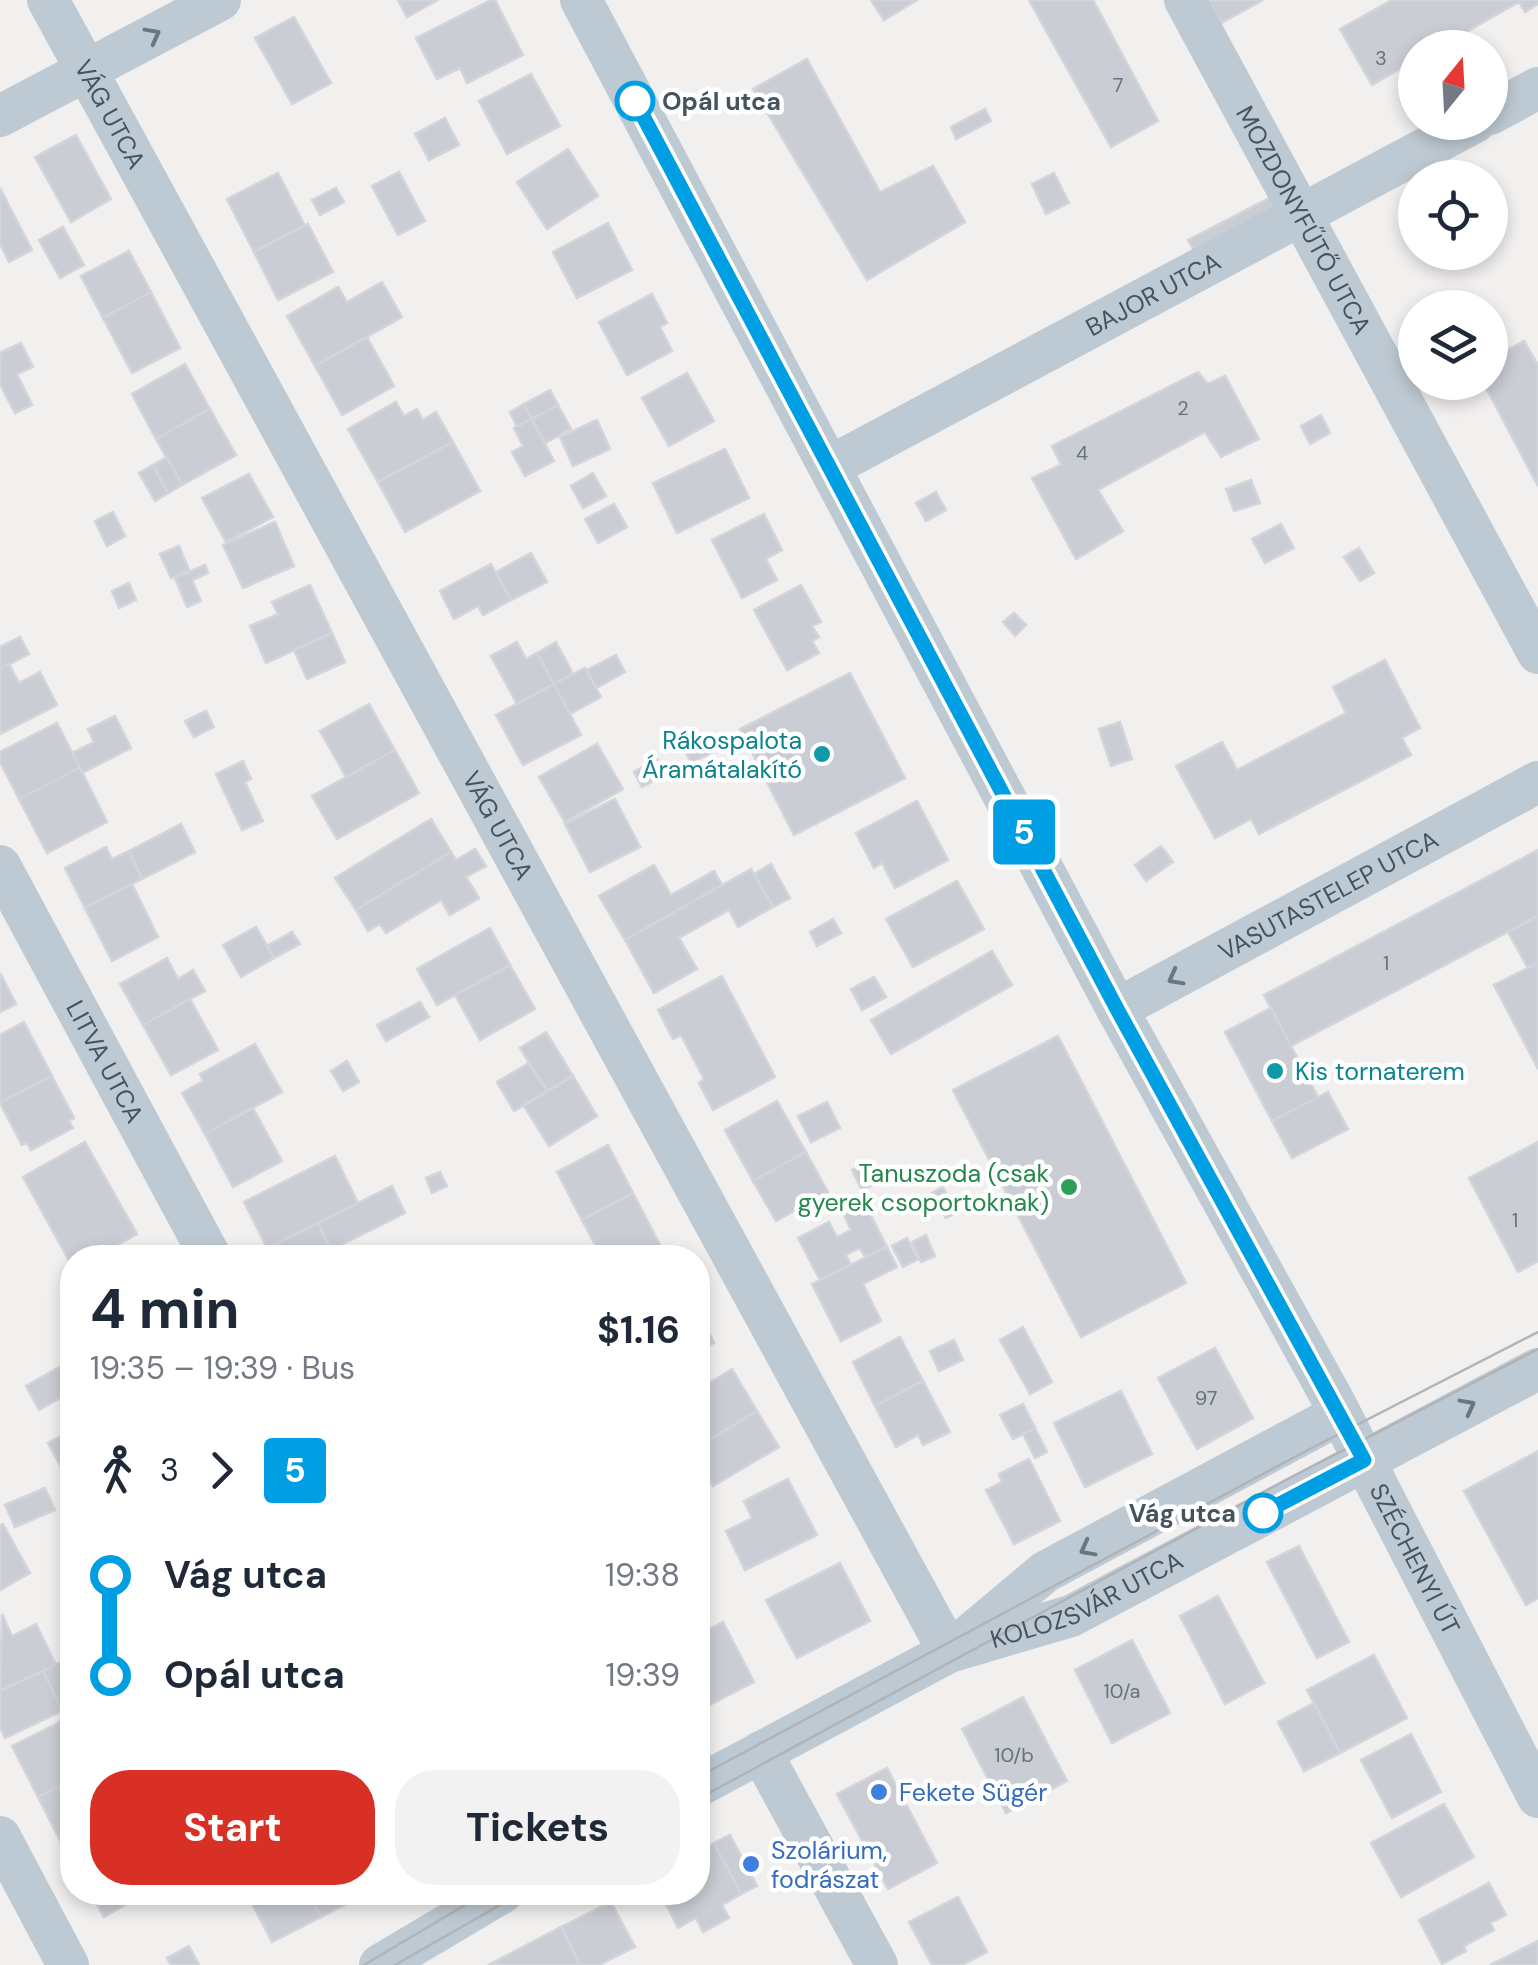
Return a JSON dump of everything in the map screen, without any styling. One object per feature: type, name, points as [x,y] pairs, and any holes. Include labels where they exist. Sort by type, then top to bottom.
[{"type":"street","name":"VÁG UTCA","points":[[48,0],[949,1652]]},
{"type":"street","points":[[0,116],[220,0]]},
{"type":"street","name":"SZÉCHENYI ÚT","points":[[581,0],[1117,1009],[1340,1414],[1538,1797]]},
{"type":"street","name":"MOZDONYFŰTŐ UTCA","points":[[1185,0],[1538,653]]},
{"type":"street","points":[[1508,104],[1538,88]]},
{"type":"street","name":"BAJOR UTCA","points":[[831,466],[1441,140]]},
{"type":"street","name":"VASUTASTELEP UTCA","points":[[1117,1009],[1538,782]]},
{"type":"street","name":"LITVA UTCA","points":[[0,866],[204,1245]]},
{"type":"street","name":"KOLOZSVÁR UTCA","points":[[710,1780],[949,1652],[1071,1616],[1538,1369]]},
{"type":"street","name":"KOLOZSVÁR UTCA","points":[[949,1652],[1045,1572],[1340,1414]]},
{"type":"street","points":[[761,1752],[877,1965]]},
{"type":"street","points":[[0,1836],[68,1965]]},
{"type":"street","points":[[380,1965],[482,1905]]},
{"type":"building","points":[[398,0],[438,0],[407,17]]},
{"type":"building","points":[[495,0],[523,55],[467,83],[460,68],[437,79],[416,38]]},
{"type":"building","points":[[871,0],[917,0],[884,20]]},
{"type":"building","points":[[1029,0],[1093,0],[1158,121],[1111,147]]},
{"type":"building","points":[[1208,0],[1263,0],[1221,23]]},
{"type":"building","points":[[1392,0],[1538,0],[1525,12],[1519,2],[1470,30],[1398,30],[1398,70],[1372,85],[1340,29]]},
{"type":"building","points":[[294,17],[331,83],[292,104],[255,38]]},
{"type":"building","points":[[807,59],[880,192],[933,166],[965,222],[867,280],[753,89]]},
{"type":"building","points":[[531,74],[560,126],[507,154],[479,101]]},
{"type":"building","points":[[985,109],[991,121],[956,139],[951,127]]},
{"type":"building","points":[[445,118],[459,145],[429,160],[415,134]]},
{"type":"building","points":[[76,135],[111,199],[71,222],[35,157]]},
{"type":"building","points":[[568,149],[598,196],[547,229],[517,182]]},
{"type":"building","points":[[399,172],[425,221],[398,235],[372,186]]},
{"type":"building","points":[[278,173],[305,226],[254,252],[227,199]]},
{"type":"building","points":[[1054,173],[1069,203],[1046,214],[1032,184]]},
{"type":"building","points":[[0,188],[32,250],[9,262],[0,244]]},
{"type":"building","points":[[336,188],[344,202],[320,215],[312,200]]},
{"type":"building","points":[[1277,194],[1285,209],[1196,254],[1188,240]]},
{"type":"building","points":[[608,223],[632,270],[577,298],[553,252]]},
{"type":"building","points":[[308,224],[333,272],[278,300],[254,252]]},
{"type":"building","points":[[63,227],[84,265],[60,278],[39,240]]},
{"type":"building","points":[[129,251],[151,292],[103,318],[81,276]]},
{"type":"building","points":[[382,282],[402,317],[315,366],[287,316],[338,287],[347,302]]},
{"type":"building","points":[[151,292],[180,348],[132,373],[103,318]]},
{"type":"building","points":[[652,294],[667,323],[660,327],[672,351],[627,375],[599,322]]},
{"type":"building","points":[[367,337],[394,386],[342,415],[315,366]]},
{"type":"building","points":[[1524,341],[1538,365],[1538,486],[1493,400],[1508,400],[1508,350]]},
{"type":"building","points":[[21,343],[33,367],[17,374],[32,405],[15,413],[0,384],[0,353]]},
{"type":"building","points":[[185,364],[210,409],[156,439],[132,394]]},
{"type":"building","points":[[1198,372],[1208,384],[1225,376],[1259,439],[1221,457],[1205,432],[1098,490],[1123,531],[1076,559],[1032,478],[1061,465],[1052,446]]},
{"type":"building","points":[[687,373],[714,421],[669,446],[642,398]]},
{"type":"building","points":[[550,390],[558,405],[532,419],[524,404]]},
{"type":"building","points":[[396,402],[404,416],[417,409],[423,420],[436,412],[453,442],[378,482],[348,429]]},
{"type":"building","points":[[524,404],[532,419],[517,427],[510,412]]},
{"type":"building","points":[[558,405],[571,429],[545,443],[532,419]]},
{"type":"building","points":[[210,409],[236,455],[182,485],[156,439]]},
{"type":"building","points":[[1321,415],[1330,433],[1310,444],[1301,426]]},
{"type":"building","points":[[532,419],[554,461],[525,476],[512,452],[523,446],[514,428]]},
{"type":"building","points":[[597,420],[610,449],[573,466],[560,437]]},
{"type":"building","points":[[453,442],[480,491],[405,532],[378,482]]},
{"type":"building","points":[[725,449],[749,498],[677,533],[653,483]]},
{"type":"building","points":[[167,457],[182,485],[168,493],[153,465]]},
{"type":"building","points":[[153,465],[168,493],[155,501],[139,473]]},
{"type":"building","points":[[593,473],[606,496],[583,508],[571,486]]},
{"type":"building","points":[[249,474],[273,517],[226,542],[202,498]]},
{"type":"building","points":[[1251,480],[1260,503],[1234,511],[1226,489]]},
{"type":"building","points":[[936,492],[946,510],[926,521],[916,503]]},
{"type":"building","points":[[614,504],[627,527],[598,543],[585,519]]},
{"type":"building","points":[[113,512],[125,536],[107,546],[95,521]]},
{"type":"building","points":[[764,514],[782,550],[766,559],[777,580],[742,598],[712,540]]},
{"type":"building","points":[[275,522],[294,566],[243,588],[223,545]]},
{"type":"building","points":[[1281,524],[1294,548],[1265,563],[1252,539]]},
{"type":"building","points":[[179,546],[189,570],[171,578],[160,554]]},
{"type":"building","points":[[1359,548],[1374,573],[1360,581],[1344,557]]},
{"type":"building","points":[[531,553],[547,582],[511,600],[496,572]]},
{"type":"building","points":[[491,564],[511,600],[483,615],[478,606],[454,619],[440,591]]},
{"type":"building","points":[[205,565],[208,573],[192,580],[201,601],[187,607],[175,578]]},
{"type":"building","points":[[129,583],[136,600],[119,608],[112,591]]},
{"type":"building","points":[[310,585],[332,633],[266,663],[250,626],[278,614],[272,602]]},
{"type":"building","points":[[801,585],[821,622],[812,626],[819,637],[812,641],[819,653],[787,670],[754,610]]},
{"type":"building","points":[[1014,613],[1026,625],[1015,636],[1003,622]]},
{"type":"building","points":[[332,633],[345,662],[307,679],[294,650]]},
{"type":"building","points":[[20,637],[29,654],[0,669],[0,647]]},
{"type":"building","points":[[517,642],[526,659],[537,653],[554,684],[517,704],[491,656]]},
{"type":"building","points":[[556,642],[573,674],[554,684],[537,653]]},
{"type":"building","points":[[616,655],[625,672],[596,688],[587,670]]},
{"type":"building","points":[[1385,660],[1420,728],[1402,738],[1411,755],[1259,834],[1251,819],[1215,838],[1176,766],[1222,742],[1237,770],[1346,713],[1333,687]]},
{"type":"building","points":[[9,664],[19,683],[40,672],[57,705],[0,734],[0,669]]},
{"type":"building","points":[[585,668],[601,697],[570,714],[554,684]]},
{"type":"building","name":"Rákospalota Áramátalakító","points":[[850,673],[905,778],[794,835],[740,729]]},
{"type":"building","points":[[554,684],[581,735],[523,765],[496,715]]},
{"type":"building","points":[[369,704],[395,750],[346,777],[320,731]]},
{"type":"building","points":[[206,711],[214,727],[194,737],[185,721]]},
{"type":"building","points":[[115,716],[131,748],[82,773],[72,753],[94,742],[88,729]]},
{"type":"building","points":[[1120,722],[1132,759],[1111,766],[1099,729]]},
{"type":"building","points":[[57,723],[80,768],[19,799],[0,762],[0,752]]},
{"type":"building","points":[[701,732],[711,753],[691,763],[681,742]]},
{"type":"building","points":[[597,744],[623,789],[565,822],[539,777]]},
{"type":"building","points":[[395,750],[419,793],[337,839],[312,796]]},
{"type":"building","points":[[657,759],[666,774],[642,787],[634,772]]},
{"type":"building","points":[[243,761],[251,779],[245,782],[263,821],[242,830],[216,774]]},
{"type":"building","points":[[80,768],[107,822],[47,853],[19,799]]},
{"type":"building","points":[[615,799],[640,847],[590,872],[565,824]]},
{"type":"building","points":[[917,801],[948,860],[895,888],[882,863],[874,868],[856,833]]},
{"type":"building","points":[[431,819],[451,852],[356,910],[335,878]]},
{"type":"building","points":[[181,824],[195,852],[142,879],[129,851]]},
{"type":"building","points":[[1161,846],[1173,862],[1146,881],[1135,865]]},
{"type":"building","points":[[106,847],[112,859],[129,851],[142,879],[85,908],[65,868]]},
{"type":"building","points":[[475,849],[486,866],[466,877],[479,898],[450,915],[441,900],[386,933],[380,924],[368,931],[356,910],[451,852],[456,860]]},
{"type":"building","points":[[1538,850],[1538,916],[1291,1046],[1264,995]]},
{"type":"building","points":[[771,864],[790,898],[773,907],[754,874]]},
{"type":"building","points":[[654,865],[671,895],[714,871],[722,885],[625,940],[599,896]]},
{"type":"building","points":[[751,869],[773,907],[738,927],[729,910],[679,938],[697,969],[654,993],[625,940]]},
{"type":"building","points":[[957,881],[984,929],[913,967],[886,919]]},
{"type":"building","points":[[132,884],[158,937],[112,961],[85,908]]},
{"type":"building","points":[[1538,916],[1538,963],[1528,968],[1508,932]]},
{"type":"building","points":[[833,919],[841,933],[817,946],[810,932]]},
{"type":"building","points":[[256,927],[274,958],[241,977],[223,945]]},
{"type":"building","points":[[490,928],[510,965],[437,1005],[417,969]]},
{"type":"building","points":[[292,932],[300,944],[274,958],[267,946]]},
{"type":"building","points":[[992,951],[1012,985],[891,1054],[871,1020]]},
{"type":"building","points":[[167,958],[178,979],[193,970],[205,991],[143,1025],[120,984]]},
{"type":"building","points":[[1538,963],[1538,1069],[1494,985]]},
{"type":"building","points":[[510,965],[535,1009],[480,1040],[455,995]]},
{"type":"building","points":[[0,973],[16,1004],[0,1012]]},
{"type":"building","points":[[722,976],[775,1077],[713,1110],[699,1083],[704,1079],[681,1035],[673,1039],[658,1010]]},
{"type":"building","points":[[874,977],[886,997],[862,1010],[851,989]]},
{"type":"building","points":[[190,999],[218,1050],[171,1075],[143,1025]]},
{"type":"building","points":[[420,1002],[429,1017],[386,1041],[377,1025]]},
{"type":"building","name":"Kis tornaterem","points":[[1271,1008],[1318,1097],[1272,1121],[1225,1032]]},
{"type":"building","points":[[24,1022],[52,1076],[0,1103],[0,1035]]},
{"type":"building","points":[[546,1032],[573,1076],[547,1091],[520,1048]]},
{"type":"building","name":"Tanuszoda (csak gyerek csoportoknak)","points":[[1058,1036],[1186,1283],[1081,1337],[953,1090]]},
{"type":"building","points":[[255,1044],[282,1092],[205,1134],[182,1093],[203,1081],[200,1074]]},
{"type":"building","points":[[347,1061],[359,1082],[343,1091],[331,1071]]},
{"type":"building","points":[[529,1063],[547,1091],[514,1111],[497,1082]]},
{"type":"building","points":[[52,1076],[74,1118],[69,1121],[73,1128],[31,1150],[27,1143],[22,1145],[0,1103]]},
{"type":"building","points":[[573,1076],[597,1116],[549,1146],[524,1106]]},
{"type":"building","points":[[1328,1092],[1348,1129],[1292,1158],[1272,1121]]},
{"type":"building","points":[[777,1101],[806,1152],[753,1181],[725,1130]]},
{"type":"building","points":[[827,1102],[840,1128],[811,1142],[798,1116]]},
{"type":"building","points":[[253,1108],[282,1161],[233,1187],[205,1134]]},
{"type":"building","points":[[85,1142],[137,1234],[118,1245],[60,1245],[23,1177]]},
{"type":"building","points":[[1538,1142],[1538,1261],[1518,1272],[1469,1178]]},
{"type":"building","points":[[608,1145],[633,1193],[582,1220],[557,1172]]},
{"type":"building","points":[[806,1152],[828,1192],[776,1221],[753,1181]]},
{"type":"building","points":[[335,1156],[358,1203],[273,1245],[266,1245],[244,1202]]},
{"type":"building","points":[[871,1161],[881,1181],[862,1190],[852,1170]]},
{"type":"building","points":[[440,1172],[447,1186],[432,1193],[426,1178]]},
{"type":"building","points":[[392,1186],[405,1213],[341,1245],[329,1245],[318,1223]]},
{"type":"building","points":[[943,1187],[956,1213],[946,1218],[932,1193]]},
{"type":"building","points":[[633,1193],[660,1245],[595,1245],[582,1220]]},
{"type":"building","points":[[865,1204],[887,1247],[865,1257],[860,1248],[846,1255],[851,1265],[820,1280],[798,1238],[829,1222],[837,1237],[851,1230],[844,1215]]},
{"type":"building","points":[[318,1223],[329,1245],[273,1245]]},
{"type":"building","points":[[926,1235],[935,1256],[921,1262],[912,1242]]},
{"type":"building","points":[[907,1238],[918,1259],[903,1267],[892,1246]]},
{"type":"building","points":[[887,1247],[897,1267],[863,1284],[881,1321],[841,1341],[812,1284]]},
{"type":"building","points":[[1023,1327],[1052,1382],[1030,1394],[1000,1340]]},
{"type":"building","points":[[900,1337],[923,1381],[875,1406],[853,1362]]},
{"type":"building","points":[[954,1340],[963,1360],[939,1371],[930,1351]]},
{"type":"building","points":[[1215,1348],[1253,1418],[1197,1449],[1158,1378]]},
{"type":"building","points":[[60,1367],[60,1398],[39,1410],[26,1386]]},
{"type":"building","points":[[732,1369],[757,1411],[710,1439],[710,1383]]},
{"type":"building","points":[[923,1381],[950,1432],[923,1445],[918,1435],[896,1447],[875,1406]]},
{"type":"building","points":[[1121,1391],[1152,1454],[1085,1487],[1054,1423]]},
{"type":"building","points":[[1023,1404],[1035,1428],[1013,1439],[1000,1415]]},
{"type":"building","points":[[757,1411],[779,1447],[713,1486],[710,1440]]},
{"type":"building","points":[[1035,1428],[1047,1452],[1035,1458],[1023,1434]]},
{"type":"building","points":[[60,1436],[60,1465],[48,1443]]},
{"type":"building","points":[[1538,1451],[1538,1598],[1526,1605],[1464,1491]]},
{"type":"building","points":[[1029,1459],[1060,1521],[1014,1544],[986,1490],[1002,1482],[999,1474]]},
{"type":"building","points":[[788,1479],[817,1535],[745,1570],[726,1531],[752,1518],[744,1501]]},
{"type":"building","points":[[45,1488],[55,1510],[15,1527],[5,1505]]},
{"type":"building","points":[[3,1524],[30,1573],[0,1590],[0,1525]]},
{"type":"building","points":[[1299,1546],[1349,1642],[1317,1658],[1267,1562]]},
{"type":"building","points":[[840,1563],[870,1621],[797,1658],[766,1600]]},
{"type":"building","points":[[1218,1596],[1264,1683],[1225,1704],[1180,1616]]},
{"type":"building","points":[[2,1614],[12,1636],[36,1624],[56,1665],[0,1691]]},
{"type":"building","points":[[723,1622],[754,1682],[710,1705],[710,1629]]},
{"type":"building","points":[[1132,1640],[1170,1713],[1112,1743],[1075,1670]]},
{"type":"building","points":[[1374,1655],[1407,1718],[1340,1753],[1307,1690]]},
{"type":"building","points":[[60,1662],[60,1707],[43,1671]]},
{"type":"building","points":[[43,1671],[60,1712],[5,1738],[0,1727],[0,1691]]},
{"type":"building","points":[[1023,1697],[1067,1781],[1006,1813],[962,1729]]},
{"type":"building","points":[[1314,1703],[1340,1753],[1304,1771],[1278,1722]]},
{"type":"building","points":[[60,1722],[60,1786],[38,1797],[12,1746]]},
{"type":"building","points":[[1411,1734],[1441,1792],[1392,1818],[1361,1760]]},
{"type":"building","points":[[887,1768],[937,1863],[888,1889],[837,1794]]},
{"type":"building","points":[[60,1786],[60,1840],[38,1797]]},
{"type":"building","points":[[1444,1804],[1474,1857],[1401,1897],[1371,1843]]},
{"type":"building","points":[[730,1835],[757,1886],[741,1894],[714,1843]]},
{"type":"building","points":[[714,1843],[741,1894],[722,1905],[729,1918],[703,1932],[696,1918],[678,1928],[666,1905],[710,1905],[710,1845]]},
{"type":"building","points":[[1489,1883],[1506,1915],[1490,1923],[1494,1930],[1464,1946],[1466,1951],[1442,1964],[1419,1920]]},
{"type":"building","points":[[958,1897],[987,1952],[962,1965],[932,1965],[909,1922]]},
{"type":"building","points":[[97,1905],[125,1905],[104,1917]]},
{"type":"building","points":[[253,1905],[315,1905],[321,1917],[272,1942]]},
{"type":"building","points":[[315,1905],[344,1905],[321,1917]]},
{"type":"building","points":[[613,1905],[635,1947],[599,1965],[580,1965],[561,1927]]},
{"type":"building","points":[[561,1927],[580,1965],[488,1965]]},
{"type":"building","points":[[1538,1941],[1538,1965],[1490,1965]]},
{"type":"building","points":[[189,1946],[199,1965],[171,1965],[167,1958]]},
{"type":"tram line","points":[[710,1771],[1304,1452],[1538,1332]]},
{"type":"tram line","points":[[710,1792],[1284,1481],[1538,1349]]},
{"type":"tram line","points":[[364,1965],[465,1905]]},
{"type":"tram line","points":[[395,1965],[500,1905]]},
{"type":"bus line","name":"5","points":[[635,101],[1117,1009],[1364,1460],[1263,1513]]},
{"type":"place","name":"Opál utca","points":[[635,101]]},
{"type":"place","name":"Rákospalota Áramátalakító","points":[[822,754]]},
{"type":"place","name":"Kis tornaterem","points":[[1275,1071]]},
{"type":"place","name":"Tanuszoda (csak gyerek csoportoknak)","points":[[1069,1187]]},
{"type":"place","name":"Vág utca","points":[[1263,1513]]},
{"type":"place","name":"Fekete Sügér","points":[[879,1792]]},
{"type":"place","name":"Szolárium, fodrászat","points":[[751,1864]]}]
